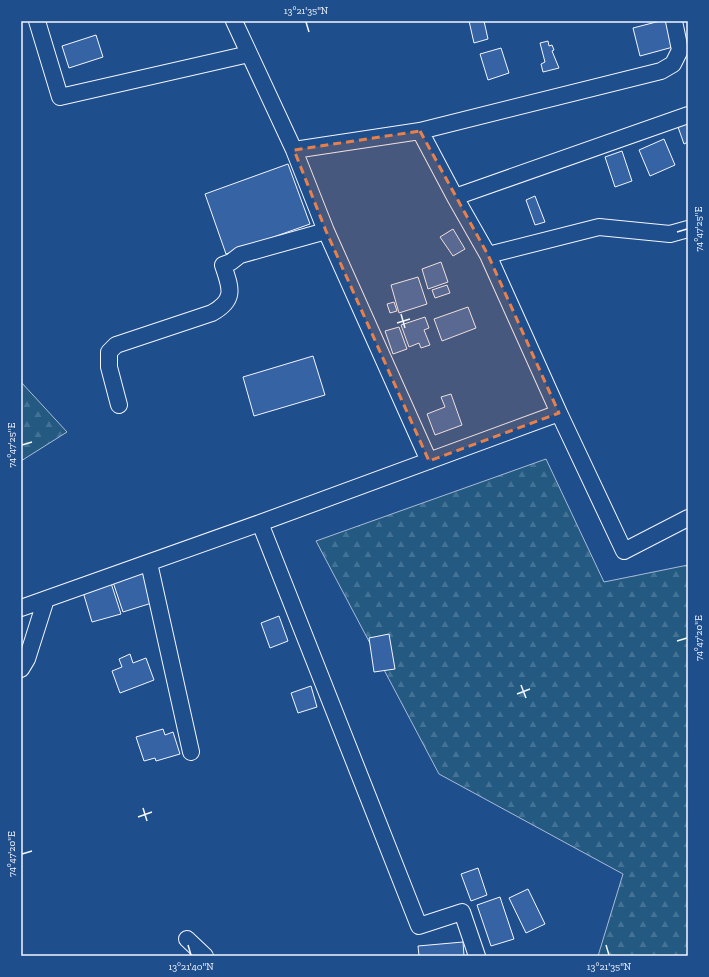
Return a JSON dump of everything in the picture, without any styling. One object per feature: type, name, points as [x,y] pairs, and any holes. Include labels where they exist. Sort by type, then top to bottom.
[{"type":"street","points":[[37,21],[60,97],[249,54]]},
{"type":"street","points":[[234,21],[294,150],[326,231],[429,461]]},
{"type":"street","points":[[294,150],[420,131],[661,71],[673,64],[680,50],[674,21]]},
{"type":"street","points":[[455,197],[688,115]]},
{"type":"street","points":[[420,131],[488,255],[558,413],[624,551],[688,518]]},
{"type":"street","points":[[488,255],[599,227],[670,234],[688,229]]},
{"type":"street","points":[[119,405],[109,367],[109,352],[116,344],[212,313],[222,308],[229,299],[230,287],[223,265],[231,262],[240,255],[326,231]]},
{"type":"street","points":[[21,608],[260,523],[558,413]]},
{"type":"street","points":[[260,523],[419,926],[462,912],[477,956]]},
{"type":"street","points":[[149,563],[191,752]]},
{"type":"street","points":[[21,669],[27,659],[46,599]]},
{"type":"street","points":[[187,939],[205,956]]},
{"type":"highlighted area","points":[[420,131],[488,255],[559,413],[429,461],[326,231],[294,150]]},
{"type":"green space","points":[[21,382],[67,432],[21,461]]},
{"type":"green space","points":[[546,459],[604,582],[688,565],[688,956],[598,956],[623,874],[439,774],[316,541]]},
{"type":"building","points":[[469,21],[484,21],[488,39],[474,43]]},
{"type":"building","points":[[660,21],[666,21],[673,47],[640,56],[633,28]]},
{"type":"building","points":[[96,35],[103,57],[69,68],[62,46]]},
{"type":"building","points":[[548,41],[549,46],[552,45],[554,50],[552,51],[559,68],[543,72],[541,64],[545,62],[540,43]]},
{"type":"building","points":[[501,48],[509,73],[488,80],[480,54]]},
{"type":"building","points":[[688,123],[688,142],[684,144],[678,127]]},
{"type":"building","points":[[664,139],[675,165],[650,176],[639,150]]},
{"type":"building","points":[[622,151],[632,181],[615,187],[605,157]]},
{"type":"building","points":[[288,164],[310,224],[226,254],[205,194]]},
{"type":"building","points":[[535,196],[545,222],[535,225],[526,200]]},
{"type":"building","points":[[453,229],[465,249],[453,256],[440,237]]},
{"type":"building","points":[[441,262],[448,282],[428,289],[422,269]]},
{"type":"building","points":[[418,277],[427,304],[399,313],[391,285]]},
{"type":"building","points":[[447,285],[450,293],[435,298],[432,290]]},
{"type":"building","points":[[394,302],[397,311],[390,313],[387,304]]},
{"type":"building","points":[[468,307],[476,328],[442,341],[434,319]]},
{"type":"building","points":[[425,317],[429,328],[424,330],[430,345],[421,348],[419,343],[409,347],[401,325]]},
{"type":"building","points":[[399,327],[407,349],[393,354],[385,331]]},
{"type":"building","points":[[313,356],[325,395],[254,416],[243,377]]},
{"type":"building","points":[[451,394],[462,425],[435,435],[427,414],[445,407],[441,397]]},
{"type":"building","points":[[144,571],[155,602],[123,612],[113,582]]},
{"type":"building","points":[[111,583],[121,614],[92,622],[83,592]]},
{"type":"building","points":[[279,616],[288,641],[270,648],[261,623]]},
{"type":"building","points":[[389,634],[395,669],[374,672],[369,638]]},
{"type":"building","points":[[130,654],[133,663],[146,658],[154,680],[120,693],[112,671],[122,667],[119,659]]},
{"type":"building","points":[[311,686],[317,707],[298,713],[291,693]]},
{"type":"building","points":[[163,729],[165,735],[173,732],[180,754],[156,761],[155,758],[144,761],[136,737]]},
{"type":"building","points":[[478,868],[487,895],[471,901],[461,874]]},
{"type":"building","points":[[528,889],[545,924],[526,933],[509,898]]},
{"type":"building","points":[[500,897],[514,939],[491,946],[477,905]]},
{"type":"building","points":[[463,942],[464,956],[419,956],[418,946]]}]
